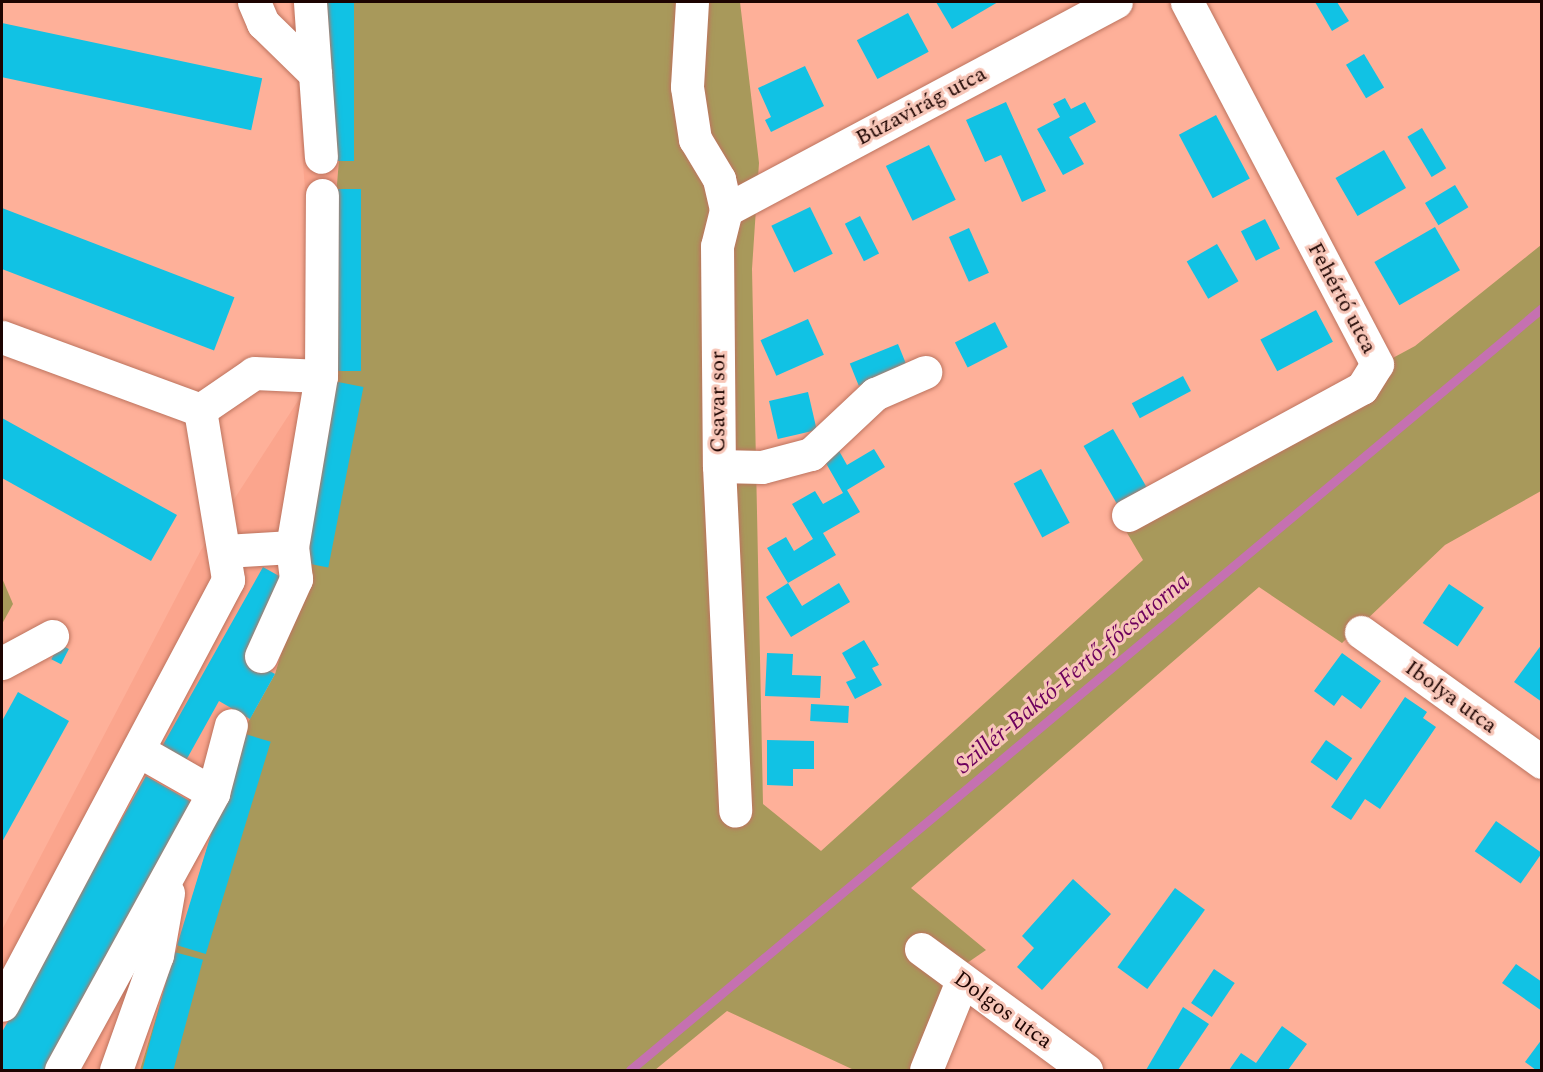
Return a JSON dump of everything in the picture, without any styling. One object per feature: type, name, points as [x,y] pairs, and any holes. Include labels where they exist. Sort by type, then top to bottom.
[{"type":"street","points":[[254,2],[263,23],[315,74]]},
{"type":"street","points":[[310,2],[321,157]]},
{"type":"street","name":"Csavar sor","points":[[692,2],[687,87],[695,139],[719,179],[726,210],[717,246],[719,466],[735,811]]},
{"type":"street","name":"Búzavirág utca","points":[[726,210],[1116,2]]},
{"type":"street","name":"Fehértó utca","points":[[1128,515],[1362,388],[1377,364],[1187,2]]},
{"type":"street","points":[[261,656],[296,579],[292,547],[321,376],[322,195]]},
{"type":"street","points":[[2,337],[200,410]]},
{"type":"street","points":[[719,466],[762,466],[811,454],[875,394],[925,372]]},
{"type":"street","points":[[200,410],[254,373],[321,376]]},
{"type":"street","points":[[2,1005],[141,752],[228,580],[200,410]]},
{"type":"street","points":[[225,552],[292,547]]},
{"type":"street","name":"Ibolya utca","points":[[1361,632],[1542,762]]},
{"type":"street","points":[[2,663],[52,636]]},
{"type":"street","points":[[61,1071],[213,793],[231,725]]},
{"type":"street","points":[[141,752],[213,793]]},
{"type":"street","points":[[116,1071],[157,956],[174,865]]},
{"type":"street","name":"Dolgos utca","points":[[921,949],[1086,1071]]},
{"type":"street","points":[[927,1071],[962,981]]},
{"type":"shaded area","points":[[291,2],[323,2],[339,160],[304,578],[275,674],[242,733],[140,1070],[2,1070],[2,930],[201,550],[307,387],[306,203]]},
{"type":"shaded area","points":[[323,2],[740,2],[759,163],[752,269],[763,804],[821,851],[1143,560],[1113,509],[1415,346],[1541,245],[1541,491],[1445,545],[1342,643],[1259,587],[911,888],[986,950],[957,970],[910,1070],[854,1070],[727,1011],[655,1070],[140,1070],[242,733],[275,674],[304,578],[339,160]]},
{"type":"shaded area","points":[[2,578],[13,604],[2,624]]},
{"type":"building","points":[[323,2],[354,2],[354,161],[323,161]]},
{"type":"building","points":[[936,2],[998,2],[952,29]]},
{"type":"building","points":[[1315,2],[1337,2],[1349,21],[1332,31]]},
{"type":"building","points":[[908,13],[929,52],[877,79],[857,40]]},
{"type":"building","points":[[2,23],[262,78],[251,130],[2,77]]},
{"type":"building","points":[[1364,54],[1384,87],[1366,98],[1346,65]]},
{"type":"building","points":[[805,66],[824,106],[771,132],[765,120],[771,117],[758,88]]},
{"type":"building","points":[[1065,98],[1071,109],[1085,102],[1096,122],[1069,137],[1084,164],[1063,175],[1037,129],[1060,117],[1053,104]]},
{"type":"building","points":[[1006,102],[1046,191],[1022,202],[1001,155],[985,162],[966,120]]},
{"type":"building","points":[[1216,115],[1250,179],[1213,198],[1179,135]]},
{"type":"building","points":[[1422,128],[1446,168],[1432,177],[1407,137]]},
{"type":"building","points":[[929,145],[956,200],[913,221],[886,166]]},
{"type":"building","points":[[1384,150],[1406,188],[1358,216],[1336,178]]},
{"type":"building","points":[[1455,185],[1468,207],[1438,225],[1425,203]]},
{"type":"building","points":[[334,189],[361,189],[361,371],[334,371]]},
{"type":"building","points":[[810,207],[833,254],[794,273],[771,226]]},
{"type":"building","points":[[2,208],[234,297],[214,350],[2,269]]},
{"type":"building","points":[[860,216],[879,253],[864,261],[845,224]]},
{"type":"building","points":[[1265,219],[1280,248],[1256,261],[1241,231]]},
{"type":"building","points":[[1435,227],[1460,270],[1399,305],[1374,262]]},
{"type":"building","points":[[969,228],[989,273],[969,282],[949,237]]},
{"type":"building","points":[[1217,244],[1238,281],[1208,299],[1187,262]]},
{"type":"building","points":[[1316,310],[1333,342],[1277,371],[1260,340]]},
{"type":"building","points":[[808,319],[824,355],[776,376],[760,340]]},
{"type":"building","points":[[995,322],[1008,347],[968,367],[955,342]]},
{"type":"building","points":[[898,344],[907,366],[859,386],[850,363]]},
{"type":"building","points":[[1183,376],[1191,391],[1140,418],[1132,403]]},
{"type":"building","points":[[333,381],[363,387],[328,568],[298,562]]},
{"type":"building","points":[[808,392],[817,430],[778,439],[769,401]]},
{"type":"building","points":[[2,418],[177,515],[151,561],[2,478]]},
{"type":"building","points":[[1113,429],[1148,489],[1118,506],[1084,446]]},
{"type":"building","points":[[838,449],[847,465],[874,449],[885,467],[847,490],[860,512],[823,533],[836,555],[788,583],[767,548],[786,537],[794,551],[813,539],[792,504],[815,491],[823,504],[843,493],[823,458]]},
{"type":"building","points":[[1041,469],[1070,523],[1042,537],[1014,484]]},
{"type":"building","points":[[263,567],[288,581],[245,657],[275,674],[250,719],[219,701],[184,764],[160,750]]},
{"type":"building","points":[[788,583],[802,606],[839,583],[850,602],[791,637],[766,597]]},
{"type":"building","points":[[1449,584],[1484,607],[1458,646],[1423,623]]},
{"type":"building","points":[[864,640],[879,665],[872,668],[882,685],[855,699],[846,682],[856,678],[842,653]]},
{"type":"building","points":[[59,644],[69,649],[61,664],[51,659]]},
{"type":"building","points":[[1542,644],[1542,702],[1514,682]]},
{"type":"building","points":[[767,653],[793,654],[792,675],[821,676],[820,698],[765,696]]},
{"type":"building","points":[[1342,653],[1381,681],[1361,709],[1342,695],[1334,706],[1314,691]]},
{"type":"building","points":[[18,692],[69,721],[2,842],[2,721]]},
{"type":"building","points":[[1405,697],[1427,712],[1423,718],[1436,727],[1380,809],[1365,799],[1351,820],[1331,807]]},
{"type":"building","points":[[811,704],[849,706],[848,723],[810,721]]},
{"type":"building","points":[[242,733],[271,742],[206,954],[177,945]]},
{"type":"building","points":[[767,740],[814,741],[814,769],[793,769],[793,786],[767,785]]},
{"type":"building","points":[[1326,740],[1352,758],[1337,780],[1311,762]]},
{"type":"building","points":[[146,776],[195,804],[45,1070],[2,1070],[2,1032]]},
{"type":"building","points":[[1496,821],[1542,853],[1521,883],[1475,851]]},
{"type":"building","points":[[1073,879],[1111,914],[1042,990],[1017,967],[1034,948],[1022,936]]},
{"type":"building","points":[[1175,888],[1205,910],[1147,989],[1117,967]]},
{"type":"building","points":[[174,952],[203,960],[173,1070],[142,1070]]},
{"type":"building","points":[[1516,964],[1542,982],[1542,1011],[1502,983]]},
{"type":"building","points":[[1214,969],[1235,983],[1212,1017],[1191,1003]]},
{"type":"building","points":[[1183,1007],[1209,1024],[1178,1070],[1146,1070]]},
{"type":"building","points":[[1282,1026],[1307,1044],[1288,1070],[1229,1070],[1241,1053],[1256,1063]]},
{"type":"building","points":[[1542,1039],[1542,1070],[1536,1070],[1525,1062]]},
{"type":"waterway","name":"Szillér-Baktó-Fertő-főcsatorna","points":[[630,1070],[1542,308]]}]
